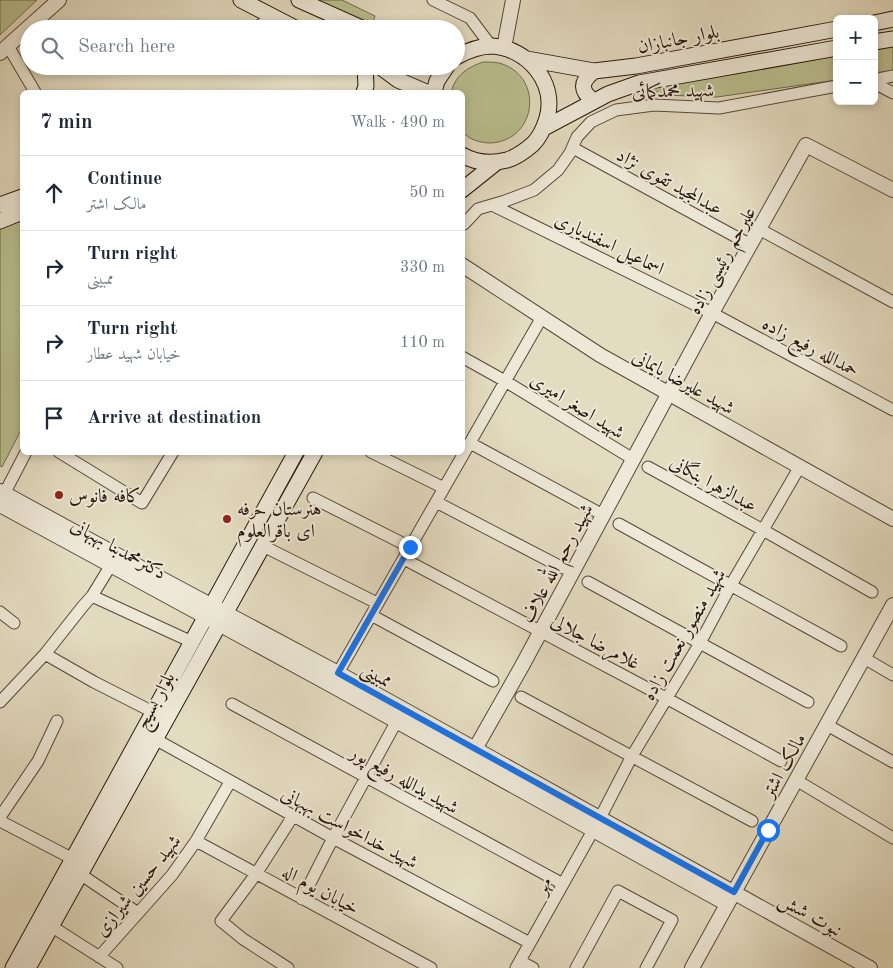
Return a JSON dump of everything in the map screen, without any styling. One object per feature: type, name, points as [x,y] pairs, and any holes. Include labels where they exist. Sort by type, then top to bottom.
[{"type":"main road","points":[[241,0],[280,20]]},
{"type":"main road","points":[[299,0],[344,20]]},
{"type":"main road","points":[[878,22],[893,20]]},
{"type":"main road","name":"بلوار جانبازان","points":[[527,59],[594,71],[636,66],[833,30]]},
{"type":"main road","points":[[878,41],[893,38]]},
{"type":"main road","points":[[465,52],[479,47],[498,47],[516,52],[527,59],[538,70],[545,83],[549,98],[544,128],[526,151],[512,158],[497,162],[482,162],[465,156]]},
{"type":"main road","name":"بلوار جانبازان","points":[[544,128],[608,94],[638,84],[833,49]]},
{"type":"main road","points":[[594,71],[587,76],[584,82],[587,96],[594,101]]},
{"type":"main road","points":[[365,75],[365,90]]},
{"type":"main road","points":[[391,75],[421,90]]},
{"type":"main road","points":[[435,90],[441,75]]},
{"type":"main road","points":[[465,188],[497,162]]},
{"type":"main road","points":[[0,206],[20,198]]},
{"type":"main road","points":[[0,221],[20,213]]},
{"type":"main road","name":"بلوار بسیج","points":[[28,968],[155,739],[295,455]]},
{"type":"main road","name":"بلوار بسیج","points":[[13,968],[192,642],[216,615],[264,546],[313,455]]},
{"type":"street","points":[[37,20],[59,0]]},
{"type":"street","points":[[432,0],[470,18],[498,47],[513,0]]},
{"type":"street","points":[[269,20],[274,17]]},
{"type":"street","points":[[20,35],[4,50],[20,72]]},
{"type":"street","points":[[22,75],[33,90]]},
{"type":"street","points":[[878,80],[893,76]]},
{"type":"street","points":[[878,84],[893,93]]},
{"type":"street","name":"شهید محمدکمائی","points":[[465,223],[478,209],[534,190],[558,170],[573,148],[577,137],[591,122],[616,110],[654,105],[719,108],[833,87]]},
{"type":"street","name":"علیرحم رئیسی زاده","points":[[668,394],[806,145],[893,190]]},
{"type":"street","name":"عبدالمجید تقوی نژاد","points":[[573,148],[750,245]]},
{"type":"street","name":"اسماعیل اسفندیاری","points":[[492,205],[712,313]]},
{"type":"street","points":[[759,229],[893,302]]},
{"type":"street","name":"شهید علیرضا بایمانی","points":[[465,267],[600,355],[893,519]]},
{"type":"street","name":"حمدالله رفیع زاده","points":[[712,313],[893,410]]},
{"type":"street","points":[[465,452],[542,317]]},
{"type":"street","name":"شهید اصغر امیری","points":[[465,359],[633,459]]},
{"type":"street","name":"شهید رحم الله علاف","points":[[475,749],[668,394]]},
{"type":"street","points":[[465,434],[472,440],[603,515]]},
{"type":"street","points":[[1,498],[24,455]]},
{"type":"street","points":[[64,455],[142,503],[171,455]]},
{"type":"street","points":[[377,455],[444,488]]},
{"type":"street","points":[[338,673],[463,455]]},
{"type":"street","name":"عبدالزهرا بنگانی","points":[[648,467],[872,592]]},
{"type":"street","name":"شهید منصور نعمت زاده","points":[[596,824],[632,756],[700,642],[799,468]]},
{"type":"street","name":"دکترمحمدبنا بهبهانی","points":[[1,498],[111,565],[216,615]]},
{"type":"street","name":"ممبینی","points":[[1,498],[117,556],[216,615],[730,898]]},
{"type":"street","points":[[313,498],[410,547]]},
{"type":"street","points":[[436,502],[563,568]]},
{"type":"street","points":[[619,524],[841,646]]},
{"type":"street","points":[[264,546],[378,603]]},
{"type":"street","name":"غلامرضا جلالی","points":[[404,559],[781,761]]},
{"type":"street","points":[[0,702],[45,654],[92,596],[111,565]]},
{"type":"street","points":[[588,582],[808,702]]},
{"type":"street","points":[[92,596],[192,642]]},
{"type":"street","name":"مالک اشتر","points":[[692,968],[893,605]]},
{"type":"street","points":[[0,612],[14,622]]},
{"type":"street","name":"ممبینی","points":[[216,615],[338,673],[400,715],[475,749],[596,824]]},
{"type":"street","points":[[371,615],[493,681]]},
{"type":"street","points":[[45,654],[153,712]]},
{"type":"street","points":[[864,658],[893,676]]},
{"type":"street","points":[[521,697],[752,821]]},
{"type":"street","name":"شهید یدالله رفیع پور","points":[[232,704],[563,884]]},
{"type":"street","points":[[302,899],[400,715]]},
{"type":"street","points":[[56,721],[38,761],[0,819],[73,859]]},
{"type":"street","points":[[827,725],[893,762]]},
{"type":"street","name":"شهید خداخواست بهبهانی","points":[[155,739],[230,782],[530,943]]},
{"type":"street","points":[[796,780],[893,838]]},
{"type":"street","name":"شهید حسین شیرازی","points":[[99,957],[172,875],[196,841],[230,782]]},
{"type":"street","points":[[288,968],[221,921],[256,874],[293,816]]},
{"type":"street","name":"مهر","points":[[518,964],[596,824]]},
{"type":"street","name":"خیابان یوم اله","points":[[196,841],[431,968]]},
{"type":"street","points":[[80,874],[138,913]]},
{"type":"street","points":[[576,968],[618,890],[672,920],[646,968]]},
{"type":"street","name":"نبوت شش","points":[[730,898],[870,968]]},
{"type":"street","points":[[51,926],[117,968]]},
{"type":"street","points":[[518,964],[534,968]]},
{"type":"green space","points":[[0,0],[37,0],[0,35]]},
{"type":"green space","points":[[309,0],[342,0],[375,16],[374,20],[353,20]]},
{"type":"green space","points":[[893,46],[893,70],[878,72],[878,48]]},
{"type":"green space","points":[[833,57],[833,81],[717,97],[662,95],[651,88]]},
{"type":"green space","points":[[483,62],[499,63],[514,70],[523,80],[529,93],[530,106],[526,120],[518,131],[507,139],[484,143],[465,134],[465,90],[452,90],[459,77],[465,75],[465,72]]},
{"type":"green space","points":[[20,221],[20,432],[2,467],[0,466],[0,229]]},
{"type":"place","name":"کافه فانوس","points":[[59,495]]},
{"type":"place","name":"هنرستان حرفه ای باقرالعلوم","points":[[227,519]]},
{"type":"route","points":[[410,547],[338,673],[734,892],[768,830]]}]
